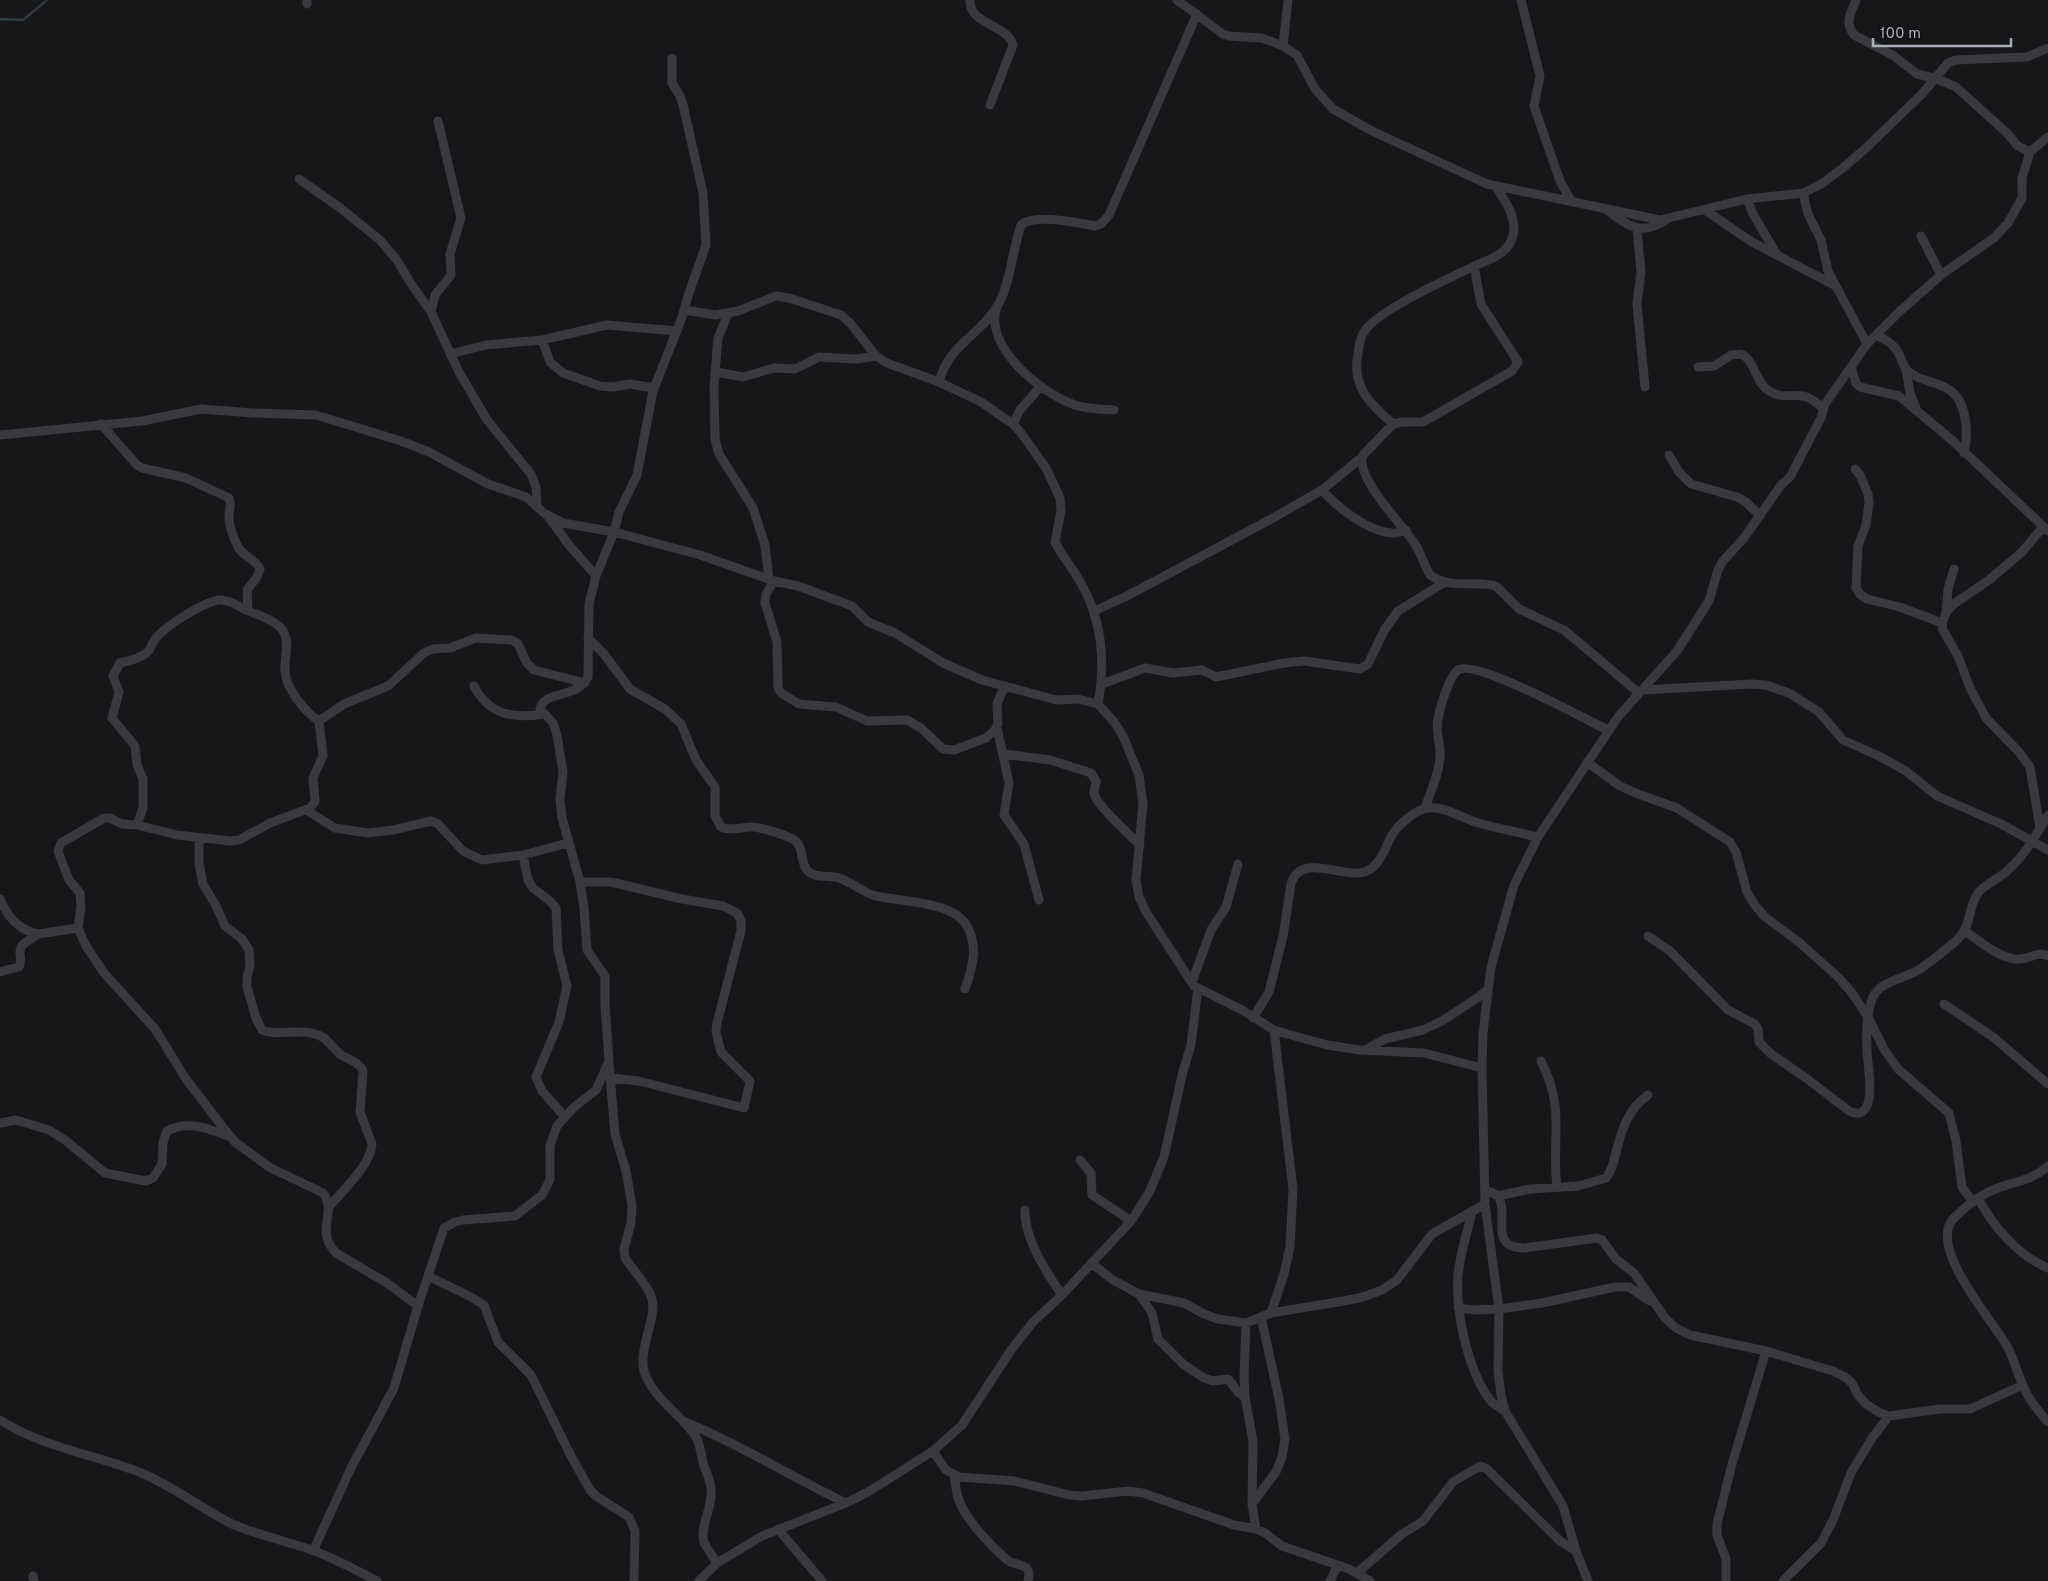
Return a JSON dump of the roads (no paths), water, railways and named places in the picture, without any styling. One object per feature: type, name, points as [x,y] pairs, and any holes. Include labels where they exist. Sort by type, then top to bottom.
[{"type":"street","points":[[970,0],[974,12],[982,20],[1006,33],[1012,39],[1013,45],[990,105]]},
{"type":"street","points":[[1177,0],[1223,34],[1262,38],[1283,46],[1297,55],[1315,89],[1333,109],[1372,131],[1496,188],[1571,201],[1653,219],[1667,219],[1747,199],[1803,193],[1844,167],[1922,94],[1948,63],[1956,60],[2027,57],[2048,47]]},
{"type":"street","points":[[1283,46],[1288,0]]},
{"type":"street","points":[[1521,0],[1540,76],[1534,106],[1560,181],[1571,201]]},
{"type":"street","points":[[1856,0],[1848,20],[1850,30],[1854,35],[1894,56],[1917,74],[1935,78],[1962,92],[2018,146],[2030,152]]},
{"type":"street","points":[[939,382],[947,360],[998,306],[1002,298],[1021,225],[1025,222],[1055,220],[1095,226],[1101,224],[1109,216],[1197,14]]},
{"type":"street","points":[[672,58],[672,83],[680,96],[686,115],[701,179],[706,223],[705,251],[688,292],[677,331],[654,388],[640,466],[632,488],[619,512],[614,532],[596,576],[589,604],[588,677],[585,683],[572,692],[547,699],[540,706],[543,714],[553,724],[557,735],[563,772],[560,809],[580,882],[587,950],[605,976],[605,1005],[615,1134],[627,1176],[632,1206],[631,1223],[624,1256],[652,1299],[652,1312],[643,1356],[644,1372],[656,1392],[682,1420],[699,1444],[710,1480],[711,1504],[703,1536],[704,1543],[717,1563]]},
{"type":"street","points":[[431,312],[434,295],[451,275],[450,254],[461,220],[438,121]]},
{"type":"street","points":[[1588,1581],[1558,1497],[1505,1412],[1500,1394],[1498,1309],[1485,1204],[1482,1068],[1488,989],[1498,942],[1514,885],[1538,837],[1608,730],[1677,651],[1709,601],[1718,570],[1723,561],[1744,538],[1781,485],[1790,477],[1821,418],[1823,408],[1851,367],[1868,344],[1941,275],[1995,237],[2008,223],[2022,198],[2022,178],[2030,152],[2048,137]]},
{"type":"street","points":[[299,179],[339,207],[385,245],[431,312],[450,354],[487,420],[531,474],[536,488],[536,506]]},
{"type":"street","points":[[1393,424],[1362,393],[1358,382],[1356,362],[1364,332],[1378,317],[1443,280],[1501,254],[1510,244],[1513,235],[1513,221],[1510,207],[1496,188]]},
{"type":"street","points":[[1803,193],[1808,214],[1820,240],[1828,271],[1868,344]]},
{"type":"street","points":[[1747,199],[1753,214],[1776,253]]},
{"type":"street","points":[[1604,208],[1620,220],[1637,229],[1658,226],[1667,219]]},
{"type":"street","points":[[1705,210],[1752,242],[1836,286]]},
{"type":"street","points":[[1637,229],[1641,272],[1637,304],[1645,387]]},
{"type":"street","points":[[1921,236],[1941,275]]},
{"type":"street","points":[[1094,611],[1127,596],[1258,527],[1322,490],[1361,458],[1370,446],[1393,424],[1423,422],[1512,371],[1518,362],[1481,304],[1474,266]]},
{"type":"street","points":[[684,310],[707,315],[728,314],[776,296],[789,298],[841,315],[876,356],[892,366],[939,382],[981,402],[1012,424],[1034,449],[1058,490],[1061,511],[1055,542],[1079,579],[1094,611],[1102,650],[1102,684],[1098,704]]},
{"type":"street","points":[[998,306],[996,331],[999,342],[1025,373],[1040,387],[1074,405],[1114,410]]},
{"type":"street","points":[[728,314],[718,338],[714,398],[716,444],[719,454],[753,508],[765,545],[772,580],[766,594],[765,603],[777,642],[779,692],[806,706],[836,707],[870,722],[894,719],[907,720],[922,728],[945,750],[954,750],[968,746],[986,738],[997,728]]},
{"type":"street","points":[[450,354],[486,345],[542,340],[607,324],[677,331]]},
{"type":"street","points":[[1876,336],[1891,342],[1899,354],[1906,370],[1910,393],[1916,409]]},
{"type":"street","points":[[542,340],[550,362],[563,373],[600,386],[613,387],[630,384],[654,388]]},
{"type":"street","points":[[1698,367],[1714,366],[1731,355],[1741,354],[1746,357],[1758,378],[1769,391],[1784,397],[1805,396],[1823,408]]},
{"type":"street","points":[[716,372],[743,377],[774,368],[795,369],[815,358],[856,360],[876,356]]},
{"type":"street","points":[[1851,367],[1856,383],[1860,387],[1896,394],[1916,409],[2045,529],[2022,552],[1989,580],[1955,603],[1944,619]]},
{"type":"street","points":[[1906,370],[1917,377],[1947,388],[1959,400],[1966,427],[1967,441],[1964,453]]},
{"type":"street","points":[[1012,424],[1026,402],[1040,387]]},
{"type":"street","points":[[0,435],[142,421],[201,409],[316,415],[401,441],[450,462],[488,484],[526,497],[548,516],[563,523],[614,532],[700,555],[772,580],[798,586],[852,606],[868,622],[905,638],[943,664],[982,680],[1056,700],[1078,699],[1098,704],[1115,723],[1123,736],[1139,775],[1143,804],[1136,878],[1139,897],[1146,912],[1195,985],[1274,1030],[1327,1045],[1365,1050],[1424,1053],[1482,1068]]},
{"type":"street","points":[[102,424],[137,465],[142,468],[186,478],[229,498],[231,503],[229,520],[238,547],[260,569],[257,577],[247,590],[248,610]]},
{"type":"street","points":[[1668,455],[1679,472],[1691,484],[1737,496],[1760,516]]},
{"type":"street","points":[[1361,458],[1376,494],[1406,530],[1429,574],[1433,577],[1463,586],[1496,586],[1519,609],[1564,630],[1640,692],[1752,684],[1778,688],[1789,692],[1819,712],[1843,740],[1879,756],[1906,771],[1937,796],[2000,824],[2048,850]]},
{"type":"street","points":[[1855,469],[1860,475],[1868,494],[1869,503],[1866,525],[1858,546],[1856,588],[1867,599],[1944,619]]},
{"type":"street","points":[[1322,490],[1342,511],[1375,528],[1390,533],[1406,530]]},
{"type":"street","points":[[548,516],[568,545],[596,576]]},
{"type":"street","points":[[1954,569],[1947,594],[1943,630],[1958,656],[1970,688],[1986,718],[2019,752],[2030,767],[2040,828]]},
{"type":"street","points":[[1102,684],[1145,668],[1173,673],[1202,670],[1216,677],[1284,663],[1304,661],[1360,669],[1368,664],[1385,629],[1398,611],[1445,582]]},
{"type":"street","points":[[137,825],[143,808],[143,778],[136,762],[135,746],[112,718],[120,692],[114,678],[120,663],[145,654],[152,647],[156,638],[202,605],[223,600],[248,610],[280,627],[285,634],[287,650],[285,675],[305,711],[319,720]]},
{"type":"street","points":[[319,720],[344,704],[388,686],[424,652],[433,648],[450,648],[476,638],[516,642],[527,663],[534,670],[585,683]]},
{"type":"street","points":[[588,638],[604,654],[630,689],[664,709],[682,724],[696,760],[715,787],[716,816],[721,827],[726,829],[754,827],[792,838],[799,845],[806,870],[811,874],[838,877],[875,896],[927,904],[948,910],[960,917],[967,926],[973,943],[972,967],[965,989]]},
{"type":"street","points":[[1425,808],[1437,774],[1440,757],[1436,736],[1438,719],[1448,687],[1458,669],[1476,669],[1504,679],[1608,730]]},
{"type":"street","points":[[474,686],[480,698],[494,709],[516,716],[543,714]]},
{"type":"street","points":[[1004,687],[997,704],[999,717],[997,728],[1009,783],[1004,815],[1024,844],[1039,900]]},
{"type":"street","points":[[230,1137],[186,1079],[155,1029],[104,973],[86,946],[78,928],[82,899],[80,893],[68,880],[58,851],[61,843],[104,818],[112,819],[122,824],[137,825],[167,833],[230,841],[239,840],[270,822],[306,810],[314,804],[313,778],[323,756],[319,720]]},
{"type":"street","points":[[1004,754],[1050,760],[1091,772],[1096,781],[1094,792],[1096,798],[1140,845]]},
{"type":"street","points":[[1587,762],[1620,786],[1677,808],[1726,838],[1736,852],[1747,892],[1754,904],[1764,916],[1800,943],[1838,977],[1868,1018],[1884,1049],[1898,1069],[1949,1113],[1954,1132],[1962,1188],[1976,1200],[1991,1221],[2007,1238],[2030,1257],[2048,1268]]},
{"type":"street","points":[[1253,1018],[1269,992],[1283,936],[1291,884],[1298,872],[1317,868],[1358,873],[1368,871],[1384,855],[1391,837],[1397,829],[1414,814],[1425,808],[1437,808],[1474,822],[1538,837]]},
{"type":"street","points":[[306,810],[335,828],[368,833],[393,830],[431,821],[438,824],[464,852],[482,860],[497,860],[523,855],[568,843]]},
{"type":"street","points":[[1648,936],[1670,951],[1728,1010],[1755,1024],[1758,1029],[1759,1042],[1771,1054],[1806,1078],[1838,1104],[1855,1114],[1862,1112],[1868,1100],[1866,1047],[1868,1018],[1871,1002],[1876,991],[1919,969],[1957,940],[1970,920],[1975,897],[2008,870],[2032,841],[2048,815]]},
{"type":"street","points":[[200,838],[199,864],[202,884],[216,906],[225,926],[242,939],[249,950],[250,964],[247,987],[256,1018],[262,1030],[270,1033],[304,1032],[324,1038],[341,1054],[360,1066],[363,1071],[360,1112],[372,1144],[372,1149],[365,1165],[328,1207]]},
{"type":"street","points":[[523,855],[528,880],[533,888],[553,904],[558,919],[558,950],[566,980],[566,995],[555,1034],[536,1078],[542,1091],[564,1116]]},
{"type":"street","points":[[700,1581],[717,1563],[762,1536],[846,1503],[868,1492],[933,1451],[962,1424],[1033,1322],[1062,1295],[1132,1221],[1150,1193],[1164,1157],[1183,1071],[1191,1045],[1195,985],[1211,930],[1226,907],[1238,864]]},
{"type":"street","points":[[580,882],[611,882],[682,900],[722,906],[731,909],[741,920],[741,931],[716,1027],[721,1052],[750,1081],[744,1108],[639,1081],[611,1078]]},
{"type":"street","points":[[0,899],[13,922],[25,930],[38,934],[78,928]]},
{"type":"street","points":[[1964,931],[2013,959],[2039,954],[2048,956]]},
{"type":"street","points":[[0,972],[19,967],[22,961],[21,948],[38,934]]},
{"type":"street","points":[[1365,1050],[1385,1039],[1423,1030],[1442,1022],[1488,989]]},
{"type":"street","points":[[1944,1004],[1993,1037],[2048,1084]]},
{"type":"street","points":[[1271,1313],[1284,1274],[1290,1247],[1293,1189],[1274,1030]]},
{"type":"street","points":[[313,1551],[351,1468],[394,1388],[442,1233],[448,1225],[463,1220],[515,1216],[542,1195],[550,1180],[552,1138],[564,1116],[596,1090],[609,1061]]},
{"type":"street","points":[[1541,1061],[1551,1083],[1556,1105],[1557,1136],[1555,1166],[1557,1187]]},
{"type":"street","points":[[1485,1190],[1498,1196],[1530,1189],[1578,1186],[1606,1178],[1611,1170],[1626,1121],[1632,1110],[1648,1095]]},
{"type":"street","points":[[0,1123],[16,1120],[35,1124],[55,1133],[105,1173],[146,1182],[158,1172],[163,1159],[167,1131],[175,1127],[194,1125],[211,1129],[230,1137],[269,1166],[317,1189],[328,1200],[326,1239],[329,1246],[336,1253],[387,1283],[418,1306]]},
{"type":"street","points":[[1080,1160],[1091,1173],[1092,1195],[1132,1221]]},
{"type":"street","points":[[2048,1166],[2033,1178],[1995,1189],[1976,1200],[1952,1221],[1946,1236],[1949,1248],[1964,1281],[2010,1350],[2023,1385],[2033,1403],[2048,1422]]},
{"type":"street","points":[[1498,1196],[1501,1204],[1501,1230],[1508,1243],[1518,1248],[1524,1248],[1597,1238],[1604,1243],[1616,1259],[1634,1273],[1665,1318],[1676,1328],[1690,1335],[1766,1351],[1812,1364],[1845,1377],[1852,1383],[1858,1395],[1866,1404],[1880,1413],[1889,1416],[1940,1409],[1970,1409],[2023,1385]]},
{"type":"street","points":[[1091,1263],[1113,1280],[1139,1294],[1184,1303],[1218,1319],[1246,1323],[1271,1313],[1344,1301],[1382,1290],[1397,1280],[1432,1234],[1485,1204]]},
{"type":"street","points":[[1025,1210],[1025,1224],[1031,1240],[1044,1269],[1062,1295]]},
{"type":"street","points":[[1472,1212],[1460,1262],[1458,1308],[1470,1356],[1479,1380],[1491,1401],[1505,1412]]},
{"type":"street","points":[[428,1276],[484,1305],[498,1342],[531,1375],[590,1490],[596,1496],[629,1517],[634,1531],[634,1581]]},
{"type":"street","points":[[1458,1308],[1476,1310],[1498,1309],[1542,1303],[1615,1287],[1632,1288],[1648,1300],[1654,1302]]},
{"type":"street","points":[[1139,1294],[1152,1314],[1158,1339],[1183,1364],[1204,1378],[1213,1381],[1228,1379],[1238,1392],[1245,1397]]},
{"type":"street","points":[[1252,1504],[1276,1472],[1282,1458],[1285,1439],[1279,1399],[1261,1317]]},
{"type":"street","points":[[1246,1323],[1244,1353],[1245,1397],[1252,1441],[1252,1504],[1256,1529]]},
{"type":"street","points":[[1726,1581],[1726,1559],[1717,1535],[1717,1524],[1732,1464],[1766,1351]]},
{"type":"street","points":[[1783,1581],[1821,1543],[1833,1520],[1851,1473],[1872,1438],[1889,1416]]},
{"type":"street","points":[[0,1420],[56,1447],[95,1457],[141,1473],[234,1524],[260,1535],[313,1551],[377,1581]]},
{"type":"street","points":[[682,1420],[718,1435],[810,1486],[846,1503]]},
{"type":"street","points":[[0,1431],[9,1425]]},
{"type":"street","points":[[933,1451],[946,1470],[954,1476],[1015,1481],[1069,1495],[1082,1496],[1136,1491],[1234,1525],[1256,1529],[1265,1533],[1282,1546],[1338,1565],[1370,1581]]},
{"type":"street","points":[[1357,1573],[1402,1534],[1423,1521],[1453,1482],[1480,1466],[1487,1469],[1560,1541],[1576,1550]]},
{"type":"street","points":[[954,1476],[959,1501],[963,1510],[979,1531],[1007,1560],[1024,1566],[1029,1573],[1028,1581]]},
{"type":"street","points":[[778,1529],[822,1581]]},
{"type":"street","points":[[1330,1581],[1338,1565]]},
{"type":"waterway","points":[[0,19],[23,20],[47,0]]}]
